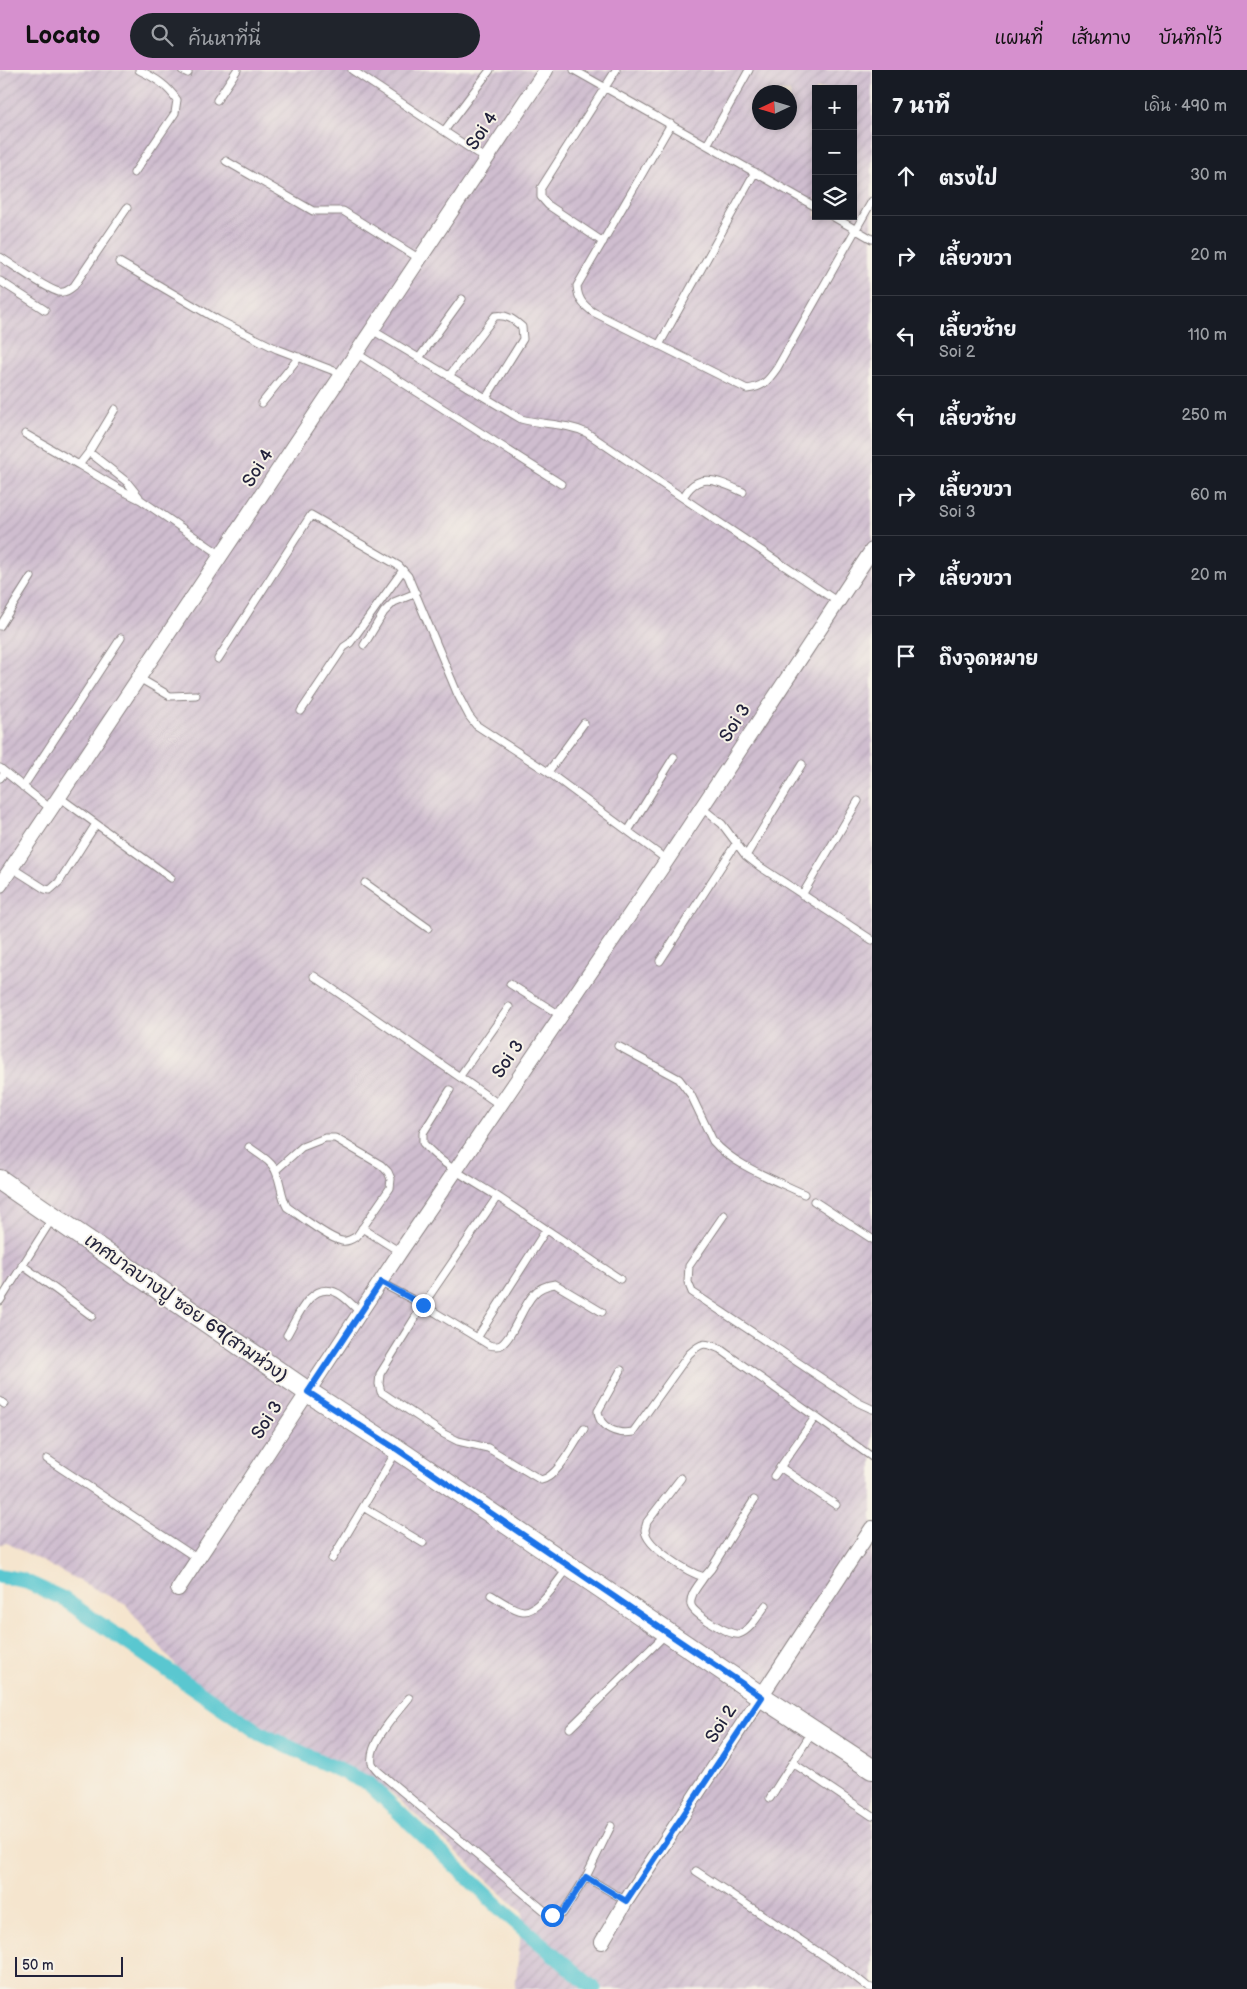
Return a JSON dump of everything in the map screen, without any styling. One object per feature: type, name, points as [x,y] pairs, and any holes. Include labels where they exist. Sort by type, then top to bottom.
[{"type":"street","name":"Soi 4","points":[[0,885],[546,70]]},
{"type":"street","name":"Soi 3","points":[[178,1589],[400,1252],[702,808],[872,550]]},
{"type":"street","name":"เทศบาลบางปู ซอย 69(สามห่วง)","points":[[0,1180],[308,1392],[398,1450],[762,1697],[872,1769]]},
{"type":"street","name":"Soi 2","points":[[602,1942],[626,1901],[872,1528]]},
{"type":"lane","points":[[134,174],[175,113],[177,100],[172,91],[159,80],[139,70]]},
{"type":"lane","points":[[217,100],[237,70]]},
{"type":"lane","points":[[352,70],[486,159]]},
{"type":"lane","points":[[444,132],[490,70]]},
{"type":"lane","points":[[574,70],[812,205]]},
{"type":"lane","points":[[604,242],[548,206],[541,197],[541,188],[616,70]]},
{"type":"lane","points":[[707,145],[749,70]]},
{"type":"lane","points":[[671,124],[577,286],[578,297],[593,312],[747,388],[757,388],[766,383],[777,368],[872,201]]},
{"type":"lane","points":[[226,161],[313,211],[342,211],[420,258]]},
{"type":"lane","points":[[659,345],[755,172]]},
{"type":"lane","points":[[0,257],[47,286],[59,292],[66,292],[74,286],[127,208]]},
{"type":"lane","points":[[839,220],[872,239]]},
{"type":"lane","points":[[119,262],[218,320],[278,349],[342,374]]},
{"type":"lane","points":[[0,281],[45,310]]},
{"type":"lane","points":[[419,358],[462,300]]},
{"type":"lane","points":[[449,376],[495,316],[503,315],[514,320],[522,327],[523,339],[486,398]]},
{"type":"lane","points":[[372,330],[521,419],[539,424],[581,430],[838,602]]},
{"type":"lane","points":[[356,353],[561,484]]},
{"type":"lane","points":[[262,403],[299,358]]},
{"type":"lane","points":[[79,465],[115,409]]},
{"type":"lane","points":[[25,434],[141,500],[222,556]]},
{"type":"lane","points":[[89,452],[127,482],[141,500]]},
{"type":"lane","points":[[683,498],[688,487],[702,481],[715,480],[743,492]]},
{"type":"lane","points":[[218,659],[311,515],[399,566],[408,576],[458,695],[476,725],[548,772],[667,860]]},
{"type":"lane","points":[[301,711],[344,647],[350,643],[403,570]]},
{"type":"lane","points":[[0,626],[31,577]]},
{"type":"lane","points":[[364,645],[384,612],[394,602],[416,593]]},
{"type":"lane","points":[[22,787],[121,638]]},
{"type":"lane","points":[[139,678],[170,696],[196,695]]},
{"type":"lane","points":[[548,772],[584,723]]},
{"type":"lane","points":[[628,831],[674,757]]},
{"type":"lane","points":[[746,856],[802,764]]},
{"type":"lane","points":[[2,773],[22,787],[96,824],[171,878]]},
{"type":"lane","points":[[802,895],[858,801]]},
{"type":"lane","points":[[702,808],[722,824],[746,856],[758,866],[872,940]]},
{"type":"lane","points":[[12,868],[50,890],[59,882],[96,824]]},
{"type":"lane","points":[[660,960],[737,842]]},
{"type":"lane","points":[[365,883],[428,928]]},
{"type":"lane","points":[[314,976],[500,1105]]},
{"type":"lane","points":[[510,984],[560,1015]]},
{"type":"lane","points":[[460,1076],[509,1007]]},
{"type":"lane","points":[[618,1046],[679,1079],[686,1086],[713,1140],[719,1148],[740,1162],[804,1194]]},
{"type":"lane","points":[[450,1090],[424,1134],[423,1144],[455,1171],[620,1279]]},
{"type":"lane","points":[[249,1147],[276,1170],[287,1207],[342,1242],[357,1236],[390,1188],[391,1179],[388,1172],[381,1165],[335,1138],[325,1138],[302,1147],[276,1170]]},
{"type":"lane","points":[[497,1197],[423,1305],[380,1374],[379,1384],[382,1392],[444,1434],[458,1441],[488,1448],[541,1480],[548,1479],[556,1470],[584,1429]]},
{"type":"lane","points":[[814,1201],[872,1238]]},
{"type":"lane","points":[[724,1215],[689,1266],[688,1282],[692,1292],[859,1403],[872,1409]]},
{"type":"lane","points":[[0,1301],[53,1216]]},
{"type":"lane","points":[[362,1228],[400,1252]]},
{"type":"lane","points":[[477,1338],[546,1230]]},
{"type":"lane","points":[[22,1265],[92,1316]]},
{"type":"lane","points":[[381,1282],[489,1345],[496,1346],[501,1345],[534,1294],[547,1285],[555,1284],[602,1312]]},
{"type":"lane","points":[[287,1335],[311,1296],[318,1291],[336,1292],[360,1312]]},
{"type":"lane","points":[[621,1370],[598,1411],[602,1423],[617,1433],[633,1432],[689,1354],[698,1346],[707,1343],[720,1349],[872,1457]]},
{"type":"lane","points":[[774,1476],[816,1416]]},
{"type":"lane","points":[[332,1559],[398,1450]]},
{"type":"lane","points":[[47,1458],[198,1559]]},
{"type":"lane","points":[[780,1467],[836,1505]]},
{"type":"lane","points":[[681,1478],[647,1522],[645,1529],[647,1536],[654,1545],[684,1569],[704,1577]]},
{"type":"lane","points":[[754,1500],[692,1596],[691,1605],[694,1612],[726,1632],[735,1634],[742,1633],[749,1627],[766,1605]]},
{"type":"lane","points":[[363,1507],[423,1543]]},
{"type":"lane","points":[[491,1596],[523,1611],[532,1610],[541,1602],[569,1566]]},
{"type":"lane","points":[[570,1728],[668,1632]]},
{"type":"lane","points":[[409,1698],[376,1741],[372,1753],[372,1764],[379,1772],[546,1912],[552,1915],[559,1915],[563,1912],[586,1877],[611,1826]]},
{"type":"lane","points":[[770,1798],[813,1729]]},
{"type":"lane","points":[[793,1762],[872,1816]]},
{"type":"lane","points":[[696,1872],[872,1988]]},
{"type":"lane","points":[[586,1877],[626,1901]]},
{"type":"shaded area","points":[[0,70],[872,70],[872,1989],[515,1989],[523,1913],[391,1792],[199,1694],[126,1605],[7,1543],[0,1544]]},
{"type":"waterway","points":[[0,1576],[22,1580],[62,1598],[261,1734],[369,1784],[505,1913],[594,1989]]},
{"type":"route","points":[[423,1305],[381,1282],[308,1392],[398,1450],[762,1697],[626,1901],[586,1877],[563,1912],[559,1915],[552,1915]]}]
